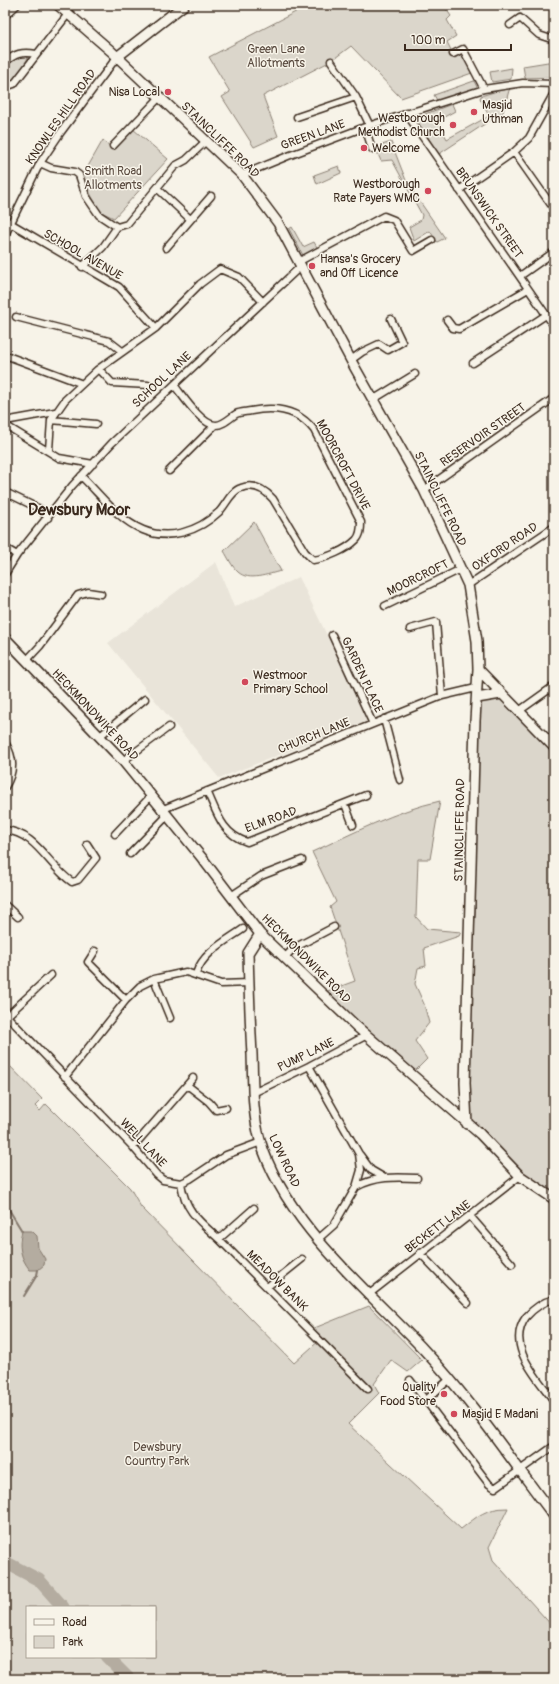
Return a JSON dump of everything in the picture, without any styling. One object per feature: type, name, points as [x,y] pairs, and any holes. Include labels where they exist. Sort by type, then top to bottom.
[{"type":"street","points":[[5,16],[17,5]]},
{"type":"street","points":[[117,57],[184,5]]},
{"type":"street","points":[[5,87],[14,84],[36,54],[62,8]]},
{"type":"street","name":"STAINCLIFFE ROAD","points":[[62,8],[117,57],[242,175],[278,223],[351,360],[424,490],[468,585],[477,641],[478,669],[476,688],[466,1083],[467,1124]]},
{"type":"street","points":[[510,25],[520,18],[539,35],[554,40]]},
{"type":"street","points":[[453,54],[463,49],[484,89]]},
{"type":"street","points":[[5,62],[15,54],[26,51],[36,54]]},
{"type":"street","name":"KNOWLES HILL ROAD","points":[[5,235],[8,222],[40,163],[61,132],[117,57]]},
{"type":"street","points":[[331,60],[356,97],[368,127],[372,149]]},
{"type":"street","name":"GREEN LANE","points":[[242,175],[288,156],[406,113],[484,89],[523,83],[554,84]]},
{"type":"street","points":[[459,190],[514,152],[530,138],[554,93]]},
{"type":"street","points":[[297,117],[356,97]]},
{"type":"street","points":[[113,146],[159,98]]},
{"type":"street","name":"BRUNSWICK STREET","points":[[406,113],[554,326]]},
{"type":"street","points":[[82,267],[103,247],[117,227],[127,224],[175,166],[186,160],[206,141]]},
{"type":"street","points":[[514,152],[554,209]]},
{"type":"street","points":[[40,163],[51,168],[75,172],[79,175],[86,196],[99,215],[117,227]]},
{"type":"street","points":[[157,188],[190,220]]},
{"type":"street","points":[[166,248],[211,196]]},
{"type":"street","name":"SCHOOL LANE","points":[[5,574],[17,555],[81,476],[139,416],[263,302],[299,264],[384,216],[394,220],[413,251],[432,240]]},
{"type":"street","name":"SCHOOL AVENUE","points":[[8,222],[82,267],[119,287],[156,328]]},
{"type":"street","points":[[520,276],[554,252]]},
{"type":"street","points":[[48,450],[51,420],[55,412],[80,383],[122,351],[156,328],[200,284],[220,269],[239,277],[263,302]]},
{"type":"street","points":[[447,320],[453,328],[460,329],[528,289]]},
{"type":"street","points":[[473,363],[546,315]]},
{"type":"street","points":[[16,317],[109,340],[122,351]]},
{"type":"street","points":[[351,360],[362,352],[379,344],[388,350],[402,342],[391,319]]},
{"type":"street","points":[[5,355],[80,383]]},
{"type":"street","points":[[99,369],[112,383],[148,385]]},
{"type":"street","points":[[374,399],[415,374]]},
{"type":"street","points":[[174,385],[204,421],[215,425]]},
{"type":"street","name":"RESERVOIR STREET","points":[[424,490],[554,398]]},
{"type":"street","name":"MOORCROFT DRIVE","points":[[81,476],[127,522],[144,530],[162,534],[186,532],[206,522],[219,512],[240,488],[251,485],[267,492],[273,499],[305,552],[313,560],[342,550],[357,540],[361,533],[361,522],[314,430],[307,420],[299,415],[280,408],[261,409],[238,413],[224,422],[215,425],[169,471]]},
{"type":"street","points":[[5,421],[55,412]]},
{"type":"street","points":[[51,420],[96,424]]},
{"type":"street","points":[[5,425],[60,458],[93,464]]},
{"type":"street","points":[[5,492],[40,509],[48,518]]},
{"type":"street","name":"OXFORD ROAD","points":[[468,585],[554,527]]},
{"type":"street","points":[[5,548],[17,555]]},
{"type":"street","name":"MOORCROFT","points":[[385,606],[461,569]]},
{"type":"street","points":[[27,660],[40,646],[78,596],[88,592],[101,594]]},
{"type":"street","points":[[410,629],[436,622],[442,696]]},
{"type":"street","name":"GARDEN PLACE","points":[[332,635],[372,724]]},
{"type":"street","name":"HECKMONDWIKE ROAD","points":[[5,640],[27,660],[123,761],[260,934],[367,1035],[480,1134],[520,1176],[554,1199]]},
{"type":"street","points":[[478,669],[554,747]]},
{"type":"street","points":[[519,711],[554,686]]},
{"type":"street","name":"CHURCH LANE","points":[[164,813],[207,791],[384,719],[442,696],[476,688]]},
{"type":"street","points":[[476,698],[501,694]]},
{"type":"street","points":[[100,736],[145,698]]},
{"type":"street","points":[[384,719],[400,780]]},
{"type":"street","points":[[123,761],[169,727]]},
{"type":"street","points":[[5,742],[14,764],[10,780],[5,787]]},
{"type":"street","name":"ELM ROAD","points":[[207,791],[224,827],[235,838],[247,842],[366,795]]},
{"type":"street","points":[[115,834],[152,796]]},
{"type":"street","points":[[344,804],[353,825]]},
{"type":"street","points":[[130,854],[164,813]]},
{"type":"street","points":[[5,830],[19,833],[31,841],[57,869],[72,882],[78,880],[96,858],[87,844]]},
{"type":"street","points":[[231,896],[261,876],[302,860]]},
{"type":"street","points":[[5,905],[18,917]]},
{"type":"street","points":[[284,958],[294,948],[334,927]]},
{"type":"street","points":[[196,974],[200,963],[205,958],[243,929]]},
{"type":"street","name":"LOW ROAD","points":[[260,934],[248,953],[254,1114],[261,1142],[279,1183],[317,1240],[368,1295],[423,1349],[450,1379],[554,1516]]},
{"type":"street","points":[[95,951],[88,962],[126,1000]]},
{"type":"street","points":[[65,1077],[126,1000],[140,986],[154,979],[186,972],[196,974],[206,980],[222,984],[249,983]]},
{"type":"street","points":[[6,1015],[51,976]]},
{"type":"street","points":[[154,979],[170,1018]]},
{"type":"street","name":"WELL LANE","points":[[6,1015],[133,1147],[157,1175],[171,1182],[181,1183]]},
{"type":"street","name":"PUMP LANE","points":[[253,1093],[309,1066],[367,1035]]},
{"type":"street","points":[[309,1066],[359,1154],[371,1170],[383,1177]]},
{"type":"street","points":[[133,1147],[193,1078]]},
{"type":"street","points":[[187,1085],[210,1102],[216,1110],[226,1108]]},
{"type":"street","points":[[181,1183],[190,1179],[226,1155],[261,1142]]},
{"type":"street","points":[[317,1240],[334,1225],[356,1187],[361,1170],[359,1154]]},
{"type":"street","name":"BECKETT LANE","points":[[368,1295],[520,1176]]},
{"type":"street","points":[[356,1187],[365,1182],[383,1177],[417,1178]]},
{"type":"street","name":"MEADOW BANK","points":[[181,1183],[185,1203],[194,1217],[219,1239],[368,1389]]},
{"type":"street","points":[[219,1239],[254,1208]]},
{"type":"street","points":[[470,1216],[512,1264]]},
{"type":"street","points":[[420,1253],[468,1303]]},
{"type":"street","points":[[267,1287],[302,1259]]},
{"type":"street","points":[[554,1299],[542,1302],[531,1312],[520,1326],[519,1348],[530,1368],[554,1401]]},
{"type":"street","points":[[426,1400],[450,1379]]},
{"type":"street","points":[[410,1380],[489,1484],[495,1488],[554,1446]]},
{"type":"shaded area","name":"Westmoor Primary School","points":[[216,562],[234,607],[299,577],[368,721],[219,778],[108,643]]},
{"type":"shaded area","points":[[22,1231],[32,1231],[37,1236],[38,1248],[45,1259],[44,1265],[38,1270],[30,1270],[24,1261],[20,1246]]},
{"type":"green space","name":"Green Lane Allotments","points":[[309,5],[443,5],[451,16],[447,20],[456,36],[447,42],[455,58],[462,54],[472,73],[401,98],[351,46],[331,61],[263,96],[278,136],[254,147],[222,97],[230,92],[209,57]]},
{"type":"green space","points":[[19,55],[28,55],[27,60],[12,83],[5,83],[5,68]]},
{"type":"green space","points":[[554,61],[554,77],[525,78],[523,66]]},
{"type":"green space","points":[[512,68],[511,79],[492,82],[490,72]]},
{"type":"green space","points":[[474,81],[478,89],[438,102],[434,95]]},
{"type":"green space","points":[[510,87],[503,112],[439,154],[417,121],[420,116],[452,104],[455,111],[437,121],[447,139],[489,116],[480,98],[481,96]]},
{"type":"green space","name":"Smith Road Allotments","points":[[133,129],[168,159],[114,218],[99,211],[82,177],[103,140],[113,149]]},
{"type":"green space","points":[[391,142],[407,183],[445,238],[437,242],[430,231],[414,241],[409,227],[421,220],[422,215],[392,160],[381,161],[377,152],[383,150],[382,145]]},
{"type":"green space","points":[[339,166],[341,173],[317,184],[314,175]]},
{"type":"green space","points":[[292,227],[303,247],[314,242],[318,249],[304,257],[289,229]]},
{"type":"green space","points":[[254,522],[281,571],[253,577],[242,575],[234,567],[224,551]]},
{"type":"green space","points":[[501,694],[554,747],[554,1199],[520,1176],[467,1124],[465,1083],[475,912],[475,721],[477,698]]},
{"type":"green space","points":[[440,801],[430,859],[418,859],[416,917],[427,929],[461,932],[459,936],[424,948],[426,966],[418,968],[415,984],[424,1004],[429,1023],[415,1041],[427,1059],[412,1074],[322,993],[355,981],[330,907],[336,902],[312,852],[391,817],[423,805]]},
{"type":"green space","name":"Dewsbury Country Park","points":[[5,1061],[42,1099],[35,1106],[40,1111],[46,1104],[130,1188],[141,1207],[294,1363],[321,1339],[312,1329],[369,1306],[422,1360],[408,1372],[391,1360],[374,1384],[379,1393],[348,1424],[461,1529],[488,1511],[493,1509],[508,1508],[489,1547],[493,1560],[554,1628],[554,1679],[5,1679]]},
{"type":"waterway","points":[[5,1203],[22,1231]]},
{"type":"waterway","points":[[24,1296],[37,1275],[38,1270]]},
{"type":"waterway","points":[[5,1562],[39,1580],[62,1606]]},
{"type":"waterway","points":[[108,1658],[129,1679]]},
{"type":"place","name":"Nisa Local","points":[[168,92]]},
{"type":"place","name":"Masjid Uthman","points":[[474,112]]},
{"type":"place","name":"Westborough Methodist Church","points":[[453,125]]},
{"type":"place","name":"Welcome","points":[[364,148]]},
{"type":"place","name":"Westborough Rate Payers WMC","points":[[428,191]]},
{"type":"place","name":"Hansa's Grocery and Off Licence","points":[[312,266]]},
{"type":"place","name":"Westmoor Primary School","points":[[245,682]]},
{"type":"place","name":"Quality Food Store","points":[[444,1394]]},
{"type":"place","name":"Masjid E Madani","points":[[454,1414]]},
{"type":"district","name":"Dewsbury Moor","points":[[79,510]]}]
